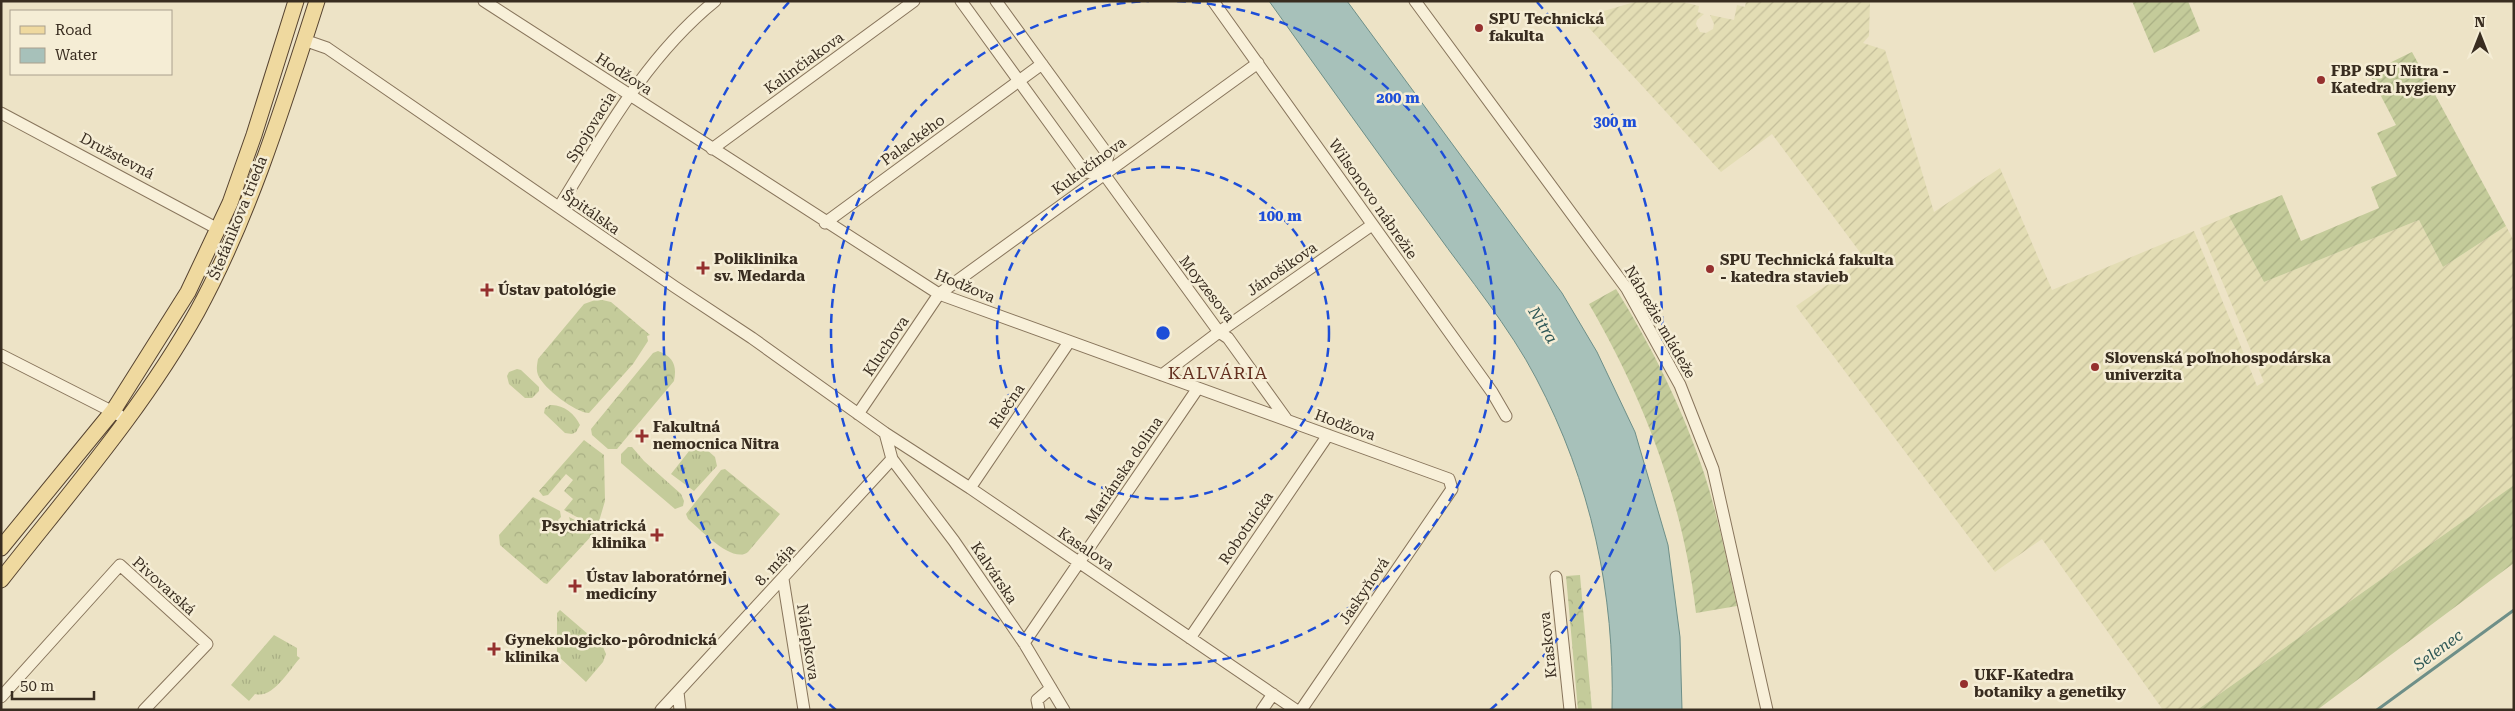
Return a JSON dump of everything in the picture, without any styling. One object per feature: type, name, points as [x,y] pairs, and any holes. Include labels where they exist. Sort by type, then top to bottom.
[{"type":"main road","name":"Štefánikova trieda","points":[[1,548],[113,411],[188,292],[218,229],[254,135],[296,1]]},
{"type":"main road","name":"Štefánikova trieda","points":[[1,580],[127,420],[197,312],[233,237],[317,1]]},
{"type":"main road","points":[[286,34],[304,40]]},
{"type":"main road","points":[[218,229],[233,237]]},
{"type":"street","name":"Hodžova","points":[[484,1],[939,294],[1449,478],[1452,488]]},
{"type":"street","name":"Spojovacia","points":[[559,207],[629,95],[686,24],[715,1]]},
{"type":"street","name":"Kalinčiakova","points":[[712,149],[914,1]]},
{"type":"street","points":[[961,1],[1085,172],[1104,174],[1108,155],[996,1]]},
{"type":"street","name":"Wilsonovo nábrežie","points":[[1212,1],[1492,392],[1506,416]]},
{"type":"street","name":"Nábrežie mládeže","points":[[1415,1],[1628,290],[1680,385],[1713,468],[1767,710]]},
{"type":"street","name":"Špitálska","points":[[304,40],[327,48],[752,338],[858,414]]},
{"type":"street","name":"Kukučínova","points":[[939,294],[1258,63]]},
{"type":"street","name":"Palackého","points":[[825,222],[1042,64]]},
{"type":"street","name":"Družstevná","points":[[1,113],[218,229]]},
{"type":"street","name":"Moyzesova","points":[[1104,174],[1218,332],[1228,338],[1287,420]]},
{"type":"street","name":"Jánošíkova","points":[[1162,375],[1218,332],[1372,225]]},
{"type":"street","name":"Kluchova","points":[[858,414],[939,294]]},
{"type":"street","name":"Riečna","points":[[970,488],[1069,342]]},
{"type":"street","points":[[1,354],[127,420]]},
{"type":"street","name":"Mariánska dolina","points":[[1024,643],[1198,388]]},
{"type":"street","name":"Kasalova","points":[[858,414],[1296,710]]},
{"type":"street","points":[[884,433],[892,459]]},
{"type":"street","name":"Robotnícka","points":[[1190,638],[1328,435]]},
{"type":"street","name":"Kalvárska","points":[[892,459],[954,541],[1024,643],[1064,710]]},
{"type":"street","name":"8. mája","points":[[661,710],[892,459]]},
{"type":"street","name":"Jaskyňová","points":[[1301,710],[1452,488]]},
{"type":"street","name":"Pivovarská","points":[[1,696],[120,565],[207,644],[144,710]]},
{"type":"street","name":"Kraskova","points":[[1556,577],[1570,710]]},
{"type":"street","name":"Nálepkova","points":[[783,579],[804,710]]},
{"type":"street","points":[[1035,708],[1037,700],[1051,688]]},
{"type":"street","points":[[678,692],[680,710]]},
{"type":"street","points":[[1262,710],[1273,694]]},
{"type":"shaded area","points":[[1638,1],[1679,1],[1699,6],[1698,12],[1704,14],[1697,20],[1696,24],[1700,32],[1706,33],[1713,29],[1714,24],[1710,15],[1734,20],[1737,5],[1745,7],[1746,1],[1870,1],[1869,36],[1863,43],[1885,50],[1934,212],[2000,168],[2052,290],[2194,231],[2257,386],[2264,382],[2200,228],[2229,216],[2264,282],[2419,220],[2443,267],[2506,226],[2514,241],[2514,485],[2197,710],[2163,710],[2042,539],[1995,572],[1796,306],[1865,259],[1772,134],[1721,172],[1580,18]]},
{"type":"green space","points":[[2132,1],[2188,1],[2200,31],[2154,53]]},
{"type":"green space","points":[[2412,52],[2506,226],[2443,267],[2419,220],[2264,282],[2229,216],[2282,195],[2301,241],[2379,208],[2371,187],[2397,176],[2377,133],[2396,125],[2369,73]]},
{"type":"green space","points":[[1616,289],[1642,333],[1686,425],[1714,506],[1737,606],[1696,613],[1682,531],[1659,453],[1628,377],[1589,304]]},
{"type":"green space","points":[[598,299],[611,302],[650,335],[647,336],[648,341],[633,364],[589,413],[576,409],[553,393],[541,380],[537,373],[537,367],[538,359],[584,304]]},
{"type":"green space","points":[[658,351],[671,359],[675,371],[674,381],[617,449],[608,449],[592,435],[591,429],[653,353]]},
{"type":"green space","points":[[517,369],[521,370],[539,387],[539,391],[532,398],[525,398],[509,384],[507,376],[509,372]]},
{"type":"green space","points":[[550,405],[564,408],[575,417],[580,425],[576,432],[572,434],[565,433],[544,413],[545,408]]},
{"type":"green space","points":[[584,440],[604,455],[605,501],[597,528],[564,510],[573,499],[564,491],[573,480],[566,474],[548,495],[543,496],[539,491]]},
{"type":"green space","points":[[697,441],[715,457],[717,466],[694,491],[671,474]]},
{"type":"green space","points":[[628,447],[632,447],[644,461],[681,494],[684,501],[683,506],[675,509],[621,463],[621,454]]},
{"type":"green space","points":[[725,469],[780,514],[748,552],[741,554],[725,550],[688,519],[686,514],[721,470]]},
{"type":"green space","points":[[2514,485],[2514,563],[2317,710],[2197,710]]},
{"type":"green space","points":[[533,497],[560,511],[561,517],[558,520],[561,524],[571,524],[569,517],[596,531],[547,584],[500,545],[499,535]]},
{"type":"green space","points":[[1580,575],[1592,710],[1578,710],[1566,576]]},
{"type":"green space","points":[[560,610],[603,647],[606,654],[603,662],[586,682],[557,655],[557,613]]},
{"type":"green space","points":[[274,635],[297,648],[297,656],[300,658],[274,688],[262,694],[255,694],[249,701],[231,685]]},
{"type":"water","name":"Nitra","points":[[1269,1],[1347,1],[1562,293],[1597,352],[1635,432],[1668,545],[1680,637],[1682,710],[1612,710],[1612,666],[1609,623],[1596,539],[1585,498],[1555,417],[1526,359],[1514,340]]},
{"type":"waterway","name":"Selenec","points":[[2377,710],[2514,610]]},
{"type":"place","name":"SPU Technická fakulta","points":[[1479,28]]},
{"type":"place","name":"FBP SPU Nitra - Katedra hygieny","points":[[2321,80]]},
{"type":"place","name":"Poliklinika sv. Medarda","points":[[703,268]]},
{"type":"place","name":"SPU Technická fakulta - katedra stavieb","points":[[1710,269]]},
{"type":"place","name":"Ústav patológie","points":[[487,290]]},
{"type":"place","name":"Slovenská poľnohospodárska univerzita","points":[[2095,367]]},
{"type":"place","name":"Fakultná nemocnica Nitra","points":[[642,436]]},
{"type":"place","name":"Psychiatrická klinika","points":[[657,535]]},
{"type":"place","name":"Ústav laboratórnej medicíny","points":[[575,586]]},
{"type":"place","name":"Gynekologicko-pôrodnická klinika","points":[[494,649]]},
{"type":"place","name":"UKF-Katedra botaniky a genetiky","points":[[1964,684]]},
{"type":"district","name":"KALVÁRIA","points":[[1218,372]]}]
